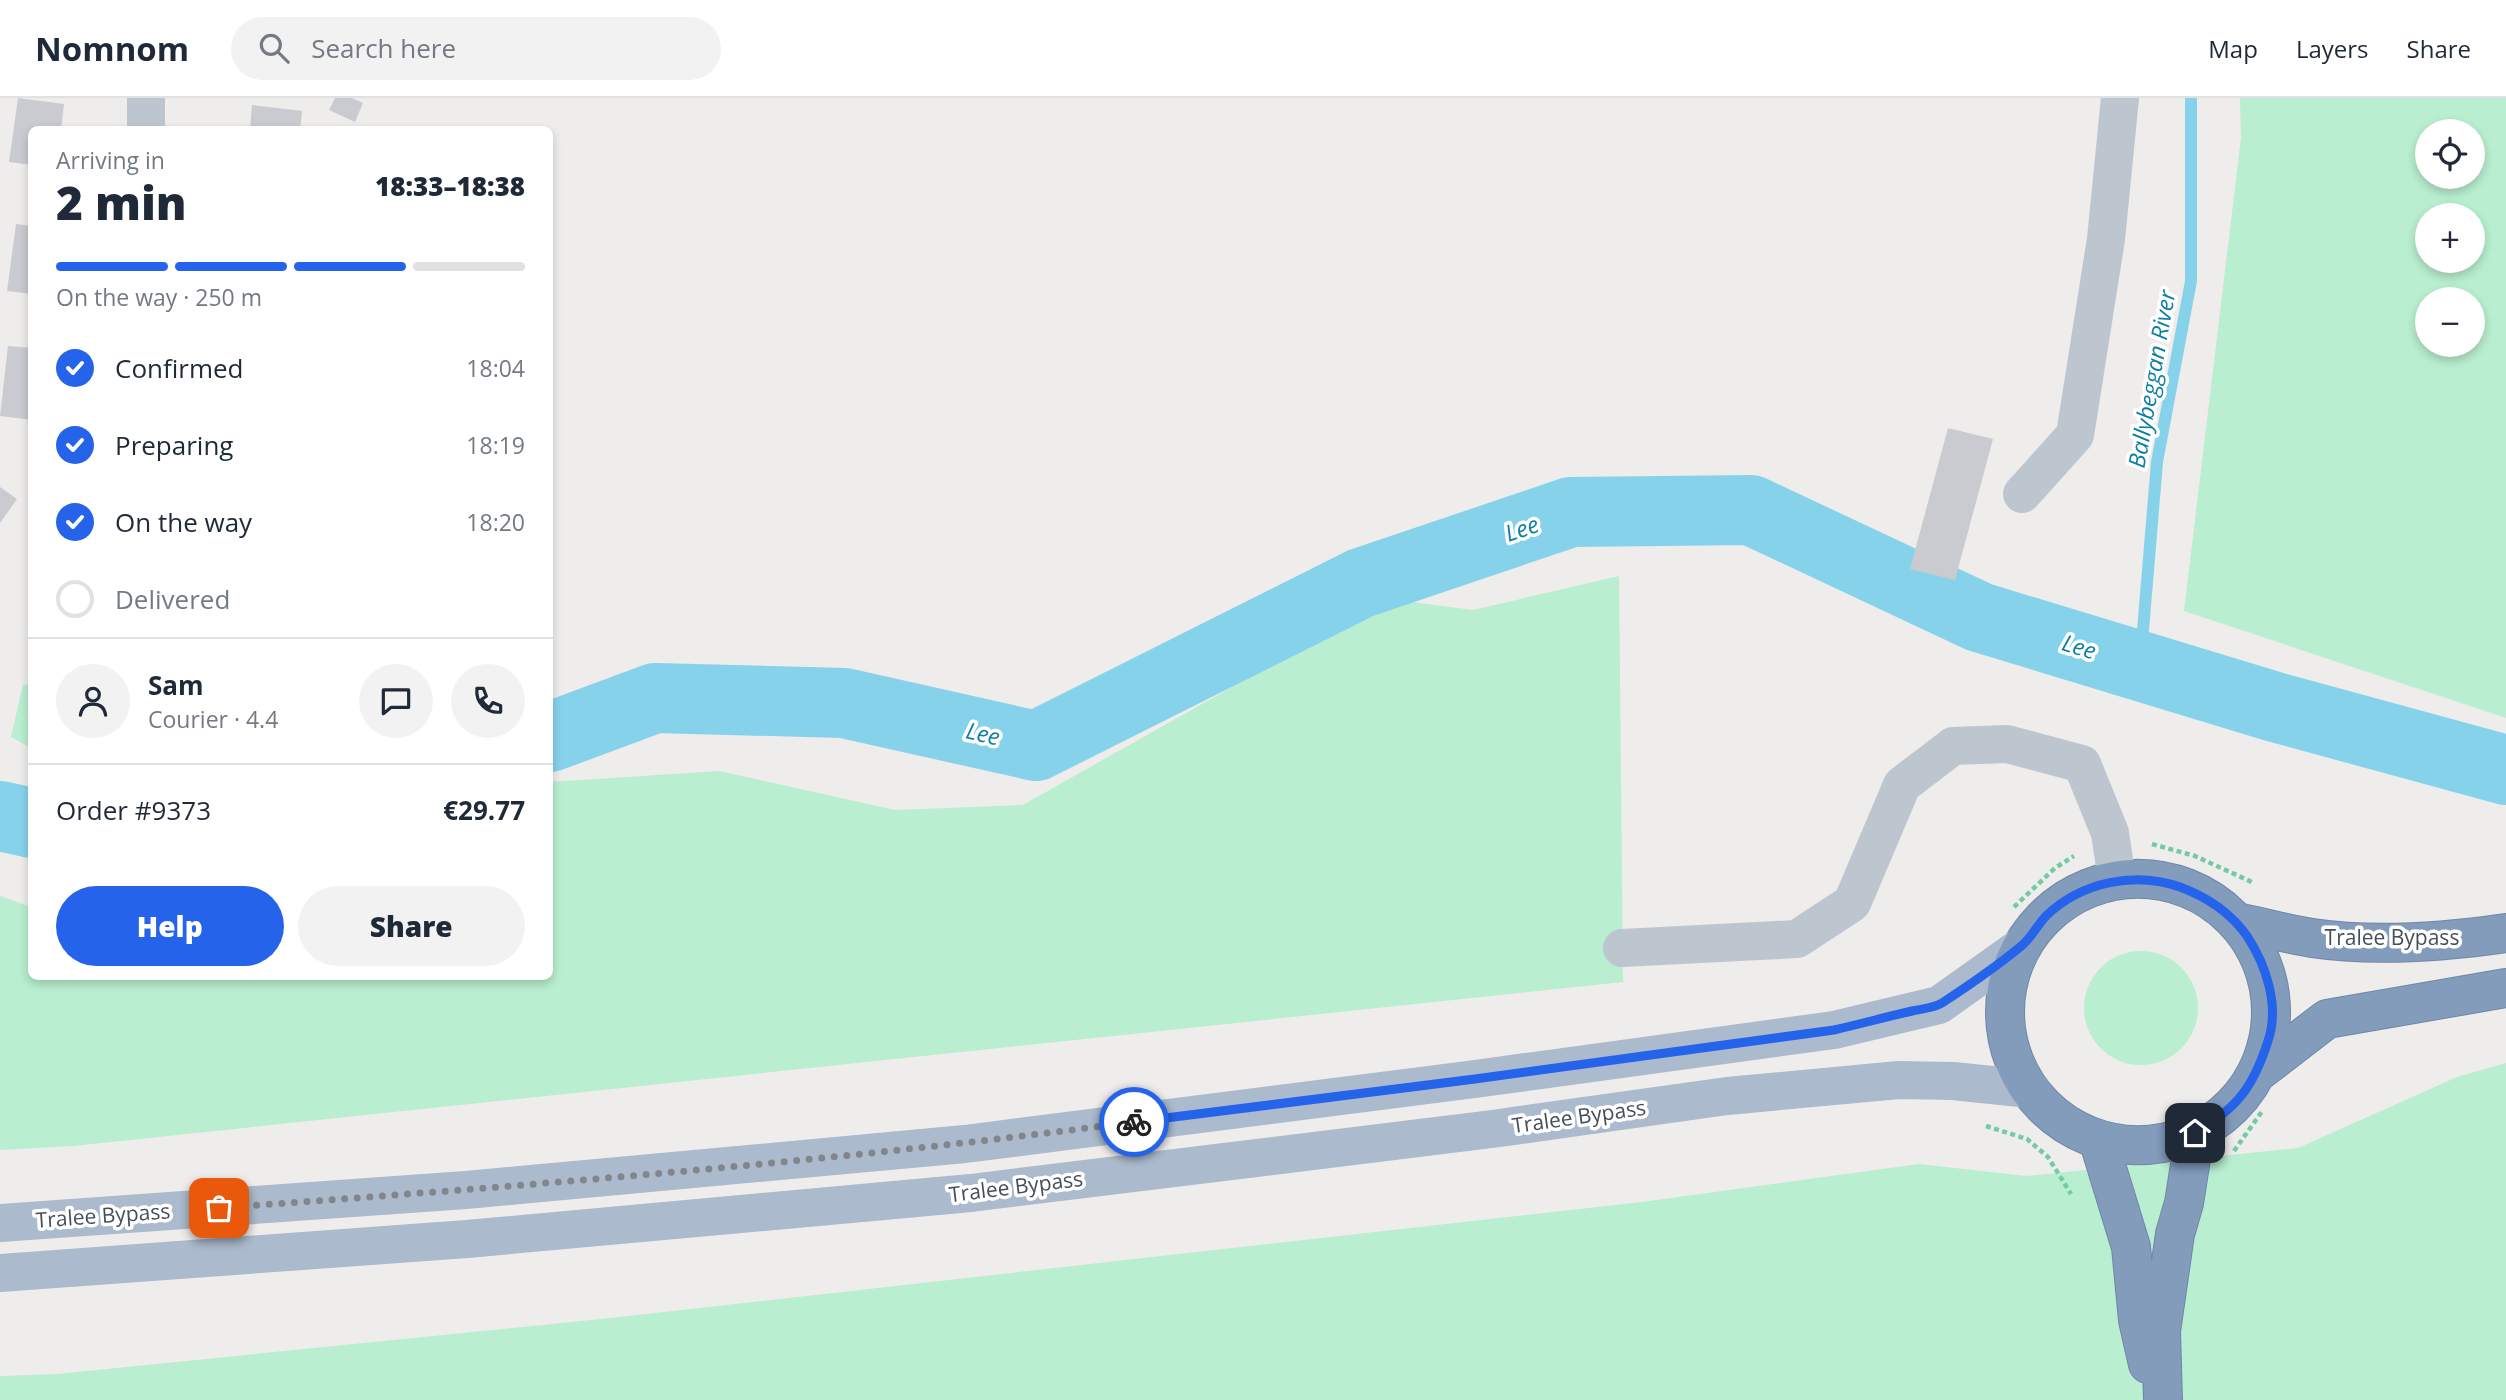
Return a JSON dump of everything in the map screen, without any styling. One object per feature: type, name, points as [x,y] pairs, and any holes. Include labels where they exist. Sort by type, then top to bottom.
[{"type":"highway","points":[[2262,1089],[2270,1034],[2271,994],[2260,955],[2237,922],[2203,895],[2161,880],[2117,880],[2079,892],[2047,915],[2015,929],[2005,1019],[2012,1056],[2030,1089],[2060,1120],[2098,1139],[2130,1145],[2163,1143],[2195,1133],[2216,1121],[2235,1105],[2262,1089],[2327,1019],[2506,988]]},
{"type":"highway","name":"Tralee Bypass","points":[[2237,922],[2311,938],[2365,943],[2472,938],[2506,933]]},
{"type":"highway","points":[[2163,1400],[2161,1331],[2175,1234],[2184,1203],[2195,1133]]},
{"type":"highway","points":[[2098,1139],[2131,1247],[2138,1320],[2156,1400]]},
{"type":"main road","name":"Tralee Bypass","points":[[0,1223],[466,1190],[965,1144],[1834,1030],[1939,1005],[2015,929]]},
{"type":"main road","name":"Tralee Bypass","points":[[0,1273],[467,1239],[971,1193],[1465,1133],[1727,1097],[1899,1080],[1953,1081],[2030,1089]]},
{"type":"street","points":[[146,98],[146,126]]},
{"type":"street","points":[[2022,494],[2075,435],[2106,239],[2120,98]]},
{"type":"street","points":[[1622,948],[1797,939],[1853,904],[1902,785],[1953,746],[2007,744],[2081,764],[2110,833],[2117,880]]},
{"type":"path","points":[[2015,929],[2055,868],[2110,833],[2195,856],[2258,885]]},
{"type":"path","points":[[2233,1153],[2262,1089]]},
{"type":"path","points":[[1981,1125],[2027,1139],[2048,1157],[2072,1194]]},
{"type":"green space","points":[[2240,98],[2506,98],[2506,718],[2184,611],[2241,138]]},
{"type":"green space","points":[[1619,576],[1623,982],[73,1146],[0,1150],[0,896],[28,906],[28,980],[553,980],[553,782],[719,771],[895,810],[1023,805],[1388,599],[1473,610]]},
{"type":"green space","points":[[28,684],[28,746],[11,737],[23,685]]},
{"type":"green space","points":[[2141,951],[2163,955],[2181,968],[2194,986],[2198,1008],[2194,1030],[2181,1048],[2163,1061],[2141,1065],[2119,1061],[2101,1048],[2088,1030],[2084,1008],[2088,986],[2101,968],[2119,955]]},
{"type":"green space","points":[[2506,1063],[2506,1400],[0,1400],[0,1376],[57,1374],[601,1319],[1642,1202],[1919,1164],[2026,1176],[2298,1148],[2457,1077]]},
{"type":"building","points":[[18,98],[64,104],[61,126],[28,126],[28,164],[9,162]]},
{"type":"building","points":[[335,98],[352,98],[363,103],[355,122],[329,110]]},
{"type":"building","points":[[252,105],[302,111],[300,126],[250,126]]},
{"type":"building","points":[[16,224],[28,226],[28,294],[7,291]]},
{"type":"building","points":[[8,346],[28,348],[28,420],[0,416]]},
{"type":"building","points":[[1948,428],[1993,439],[1955,580],[1910,569]]},
{"type":"building","points":[[0,487],[17,499],[0,523]]},
{"type":"waterway","name":"Ballybeggan River","points":[[2140,666],[2157,462],[2191,281],[2191,98]]},
{"type":"waterway","name":"Lee","points":[[553,736],[655,698],[844,703],[1036,746],[1361,583],[1571,512],[1751,510],[1979,617],[2275,707],[2506,770]]},
{"type":"waterway","name":"Lee","points":[[0,816],[28,822]]},
{"type":"way so far","points":[[219,1208],[466,1190],[965,1144],[1134,1122]]},
{"type":"route","points":[[1134,1122],[1475,1079],[1834,1030],[1861,1024],[1939,1005],[2022,946],[2047,915],[2079,892],[2117,880],[2161,880],[2203,895],[2237,922],[2260,955],[2271,994],[2270,1034],[2258,1072],[2235,1105],[2216,1121],[2195,1133]]}]
